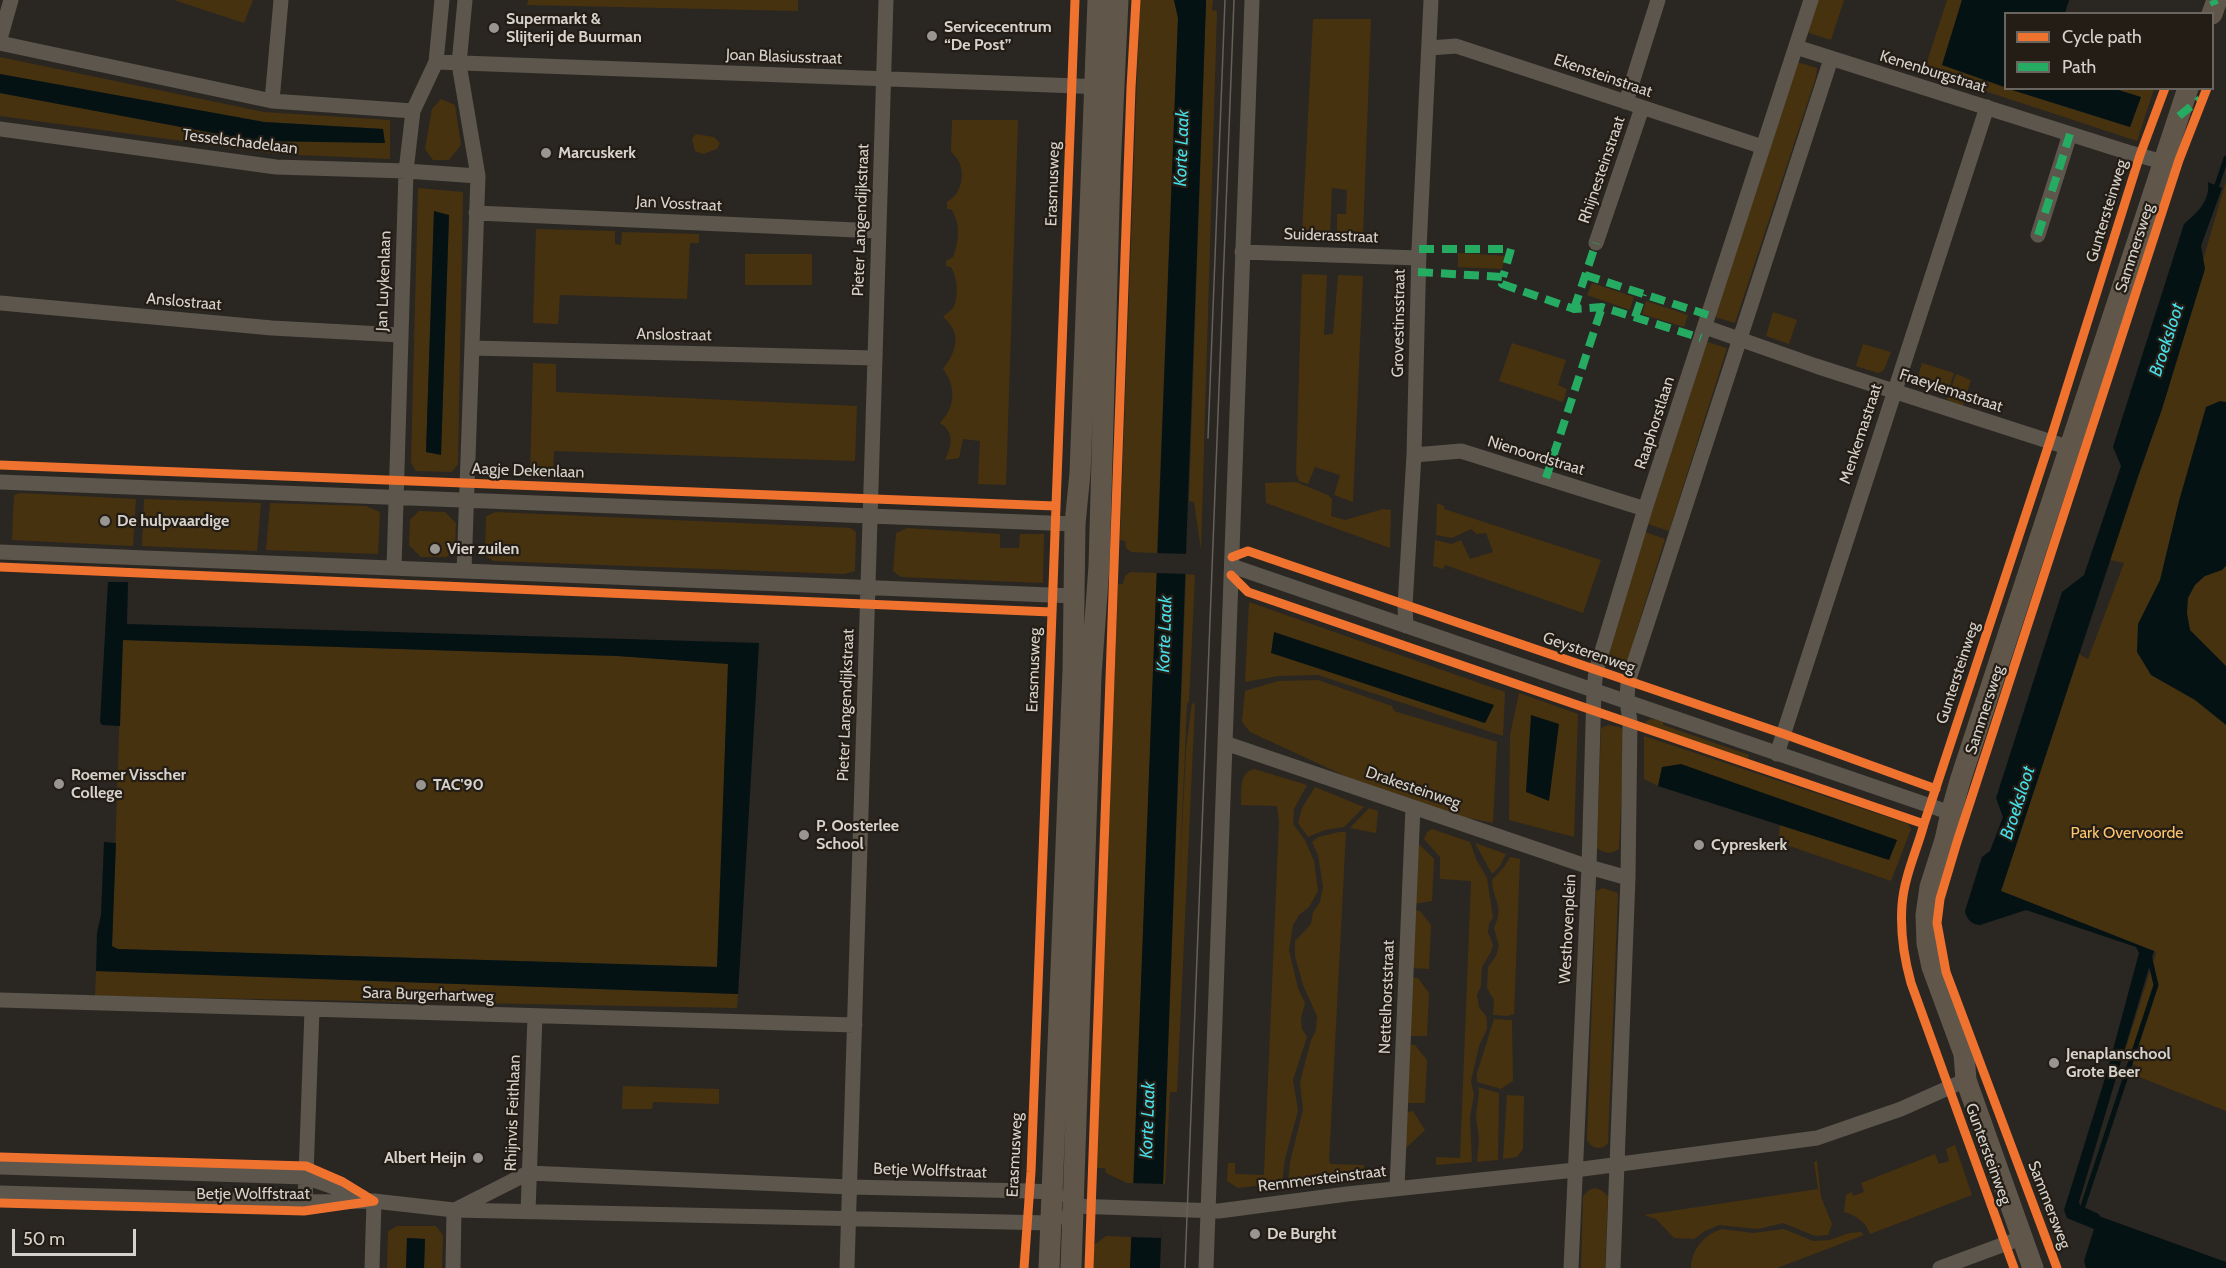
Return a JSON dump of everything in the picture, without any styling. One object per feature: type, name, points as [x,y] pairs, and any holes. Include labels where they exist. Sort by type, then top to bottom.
[{"type":"main road","points":[[1071,1268],[1091,676],[1098,597],[1110,181],[1098,0]]},
{"type":"main road","points":[[1049,1268],[1071,717],[1075,524],[1105,87],[1118,0]]},
{"type":"main road","name":"Guntersteinweg","points":[[2033,1268],[1966,1080],[1952,1061],[1921,975],[1913,939],[1916,886],[1933,837],[1951,813],[2187,90]]},
{"type":"street","points":[[11,0],[0,41],[272,101],[413,111]]},
{"type":"street","points":[[272,101],[281,0]]},
{"type":"street","name":"Jan Luykenlaan","points":[[394,568],[406,171],[413,111],[436,62],[442,0]]},
{"type":"street","points":[[464,571],[478,176],[459,64],[465,0]]},
{"type":"street","name":"Pieter Langendijkstraat","points":[[847,1268],[886,0]]},
{"type":"street","points":[[1206,1268],[1252,0]]},
{"type":"street","name":"Grovestinsstraat","points":[[1406,626],[1431,0]]},
{"type":"street","points":[[1626,102],[1658,0]]},
{"type":"street","name":"Raaphorstlaan","points":[[1589,867],[1596,671],[1645,509],[1811,0]]},
{"type":"street","name":"Ekensteinstraat","points":[[1430,48],[1456,46],[1763,147]]},
{"type":"street","name":"Kenenburgstraat","points":[[1796,47],[2163,162]]},
{"type":"street","points":[[1613,1268],[1628,878],[1630,722],[1627,700],[1628,682],[1831,59]]},
{"type":"street","name":"Joan Blasiusstraat","points":[[436,62],[1105,87]]},
{"type":"street","name":"Menkemastraat","points":[[1777,754],[1987,107]]},
{"type":"street","name":"Rhijnesteinstraat","points":[[1596,243],[1642,108]]},
{"type":"street","name":"Tesselschadelaan","points":[[0,129],[276,166],[478,176]]},
{"type":"street","points":[[2037,235],[2070,134]]},
{"type":"street","name":"Jan Vosstraat","points":[[476,213],[879,231]]},
{"type":"street","name":"Suiderasstraat","points":[[1242,252],[1419,258]]},
{"type":"street","name":"Anslostraat","points":[[0,303],[272,328],[400,335]]},
{"type":"street","name":"Fraeylemastraat","points":[[1705,327],[2070,448]]},
{"type":"street","name":"Anslostraat","points":[[472,348],[875,358]]},
{"type":"street","name":"Nienoordstraat","points":[[1414,455],[1461,452],[1645,509]]},
{"type":"street","name":"Aagje Dekenlaan","points":[[0,482],[1075,524]]},
{"type":"street","points":[[0,552],[1074,596]]},
{"type":"street","name":"Geysterenweg","points":[[1232,566],[1951,813]]},
{"type":"street","name":"Drakesteinweg","points":[[1225,743],[1589,867]]},
{"type":"street","name":"Nettelhorststraat","points":[[1396,1188],[1413,807]]},
{"type":"street","name":"Westhovenplein","points":[[1571,1268],[1589,867],[1628,878]]},
{"type":"street","name":"Sara Burgerhartweg","points":[[0,1000],[855,1025]]},
{"type":"street","points":[[305,1202],[312,1010]]},
{"type":"street","name":"Rhijnvis Feithlaan","points":[[528,1212],[535,1016]]},
{"type":"street","points":[[1575,1170],[1817,1138],[1901,1109],[1966,1080]]},
{"type":"street","name":"Betje Wolffstraat","points":[[0,1167],[305,1177],[374,1201]]},
{"type":"street","name":"Remmersteinstraat","points":[[1073,1206],[1208,1210],[1575,1170]]},
{"type":"street","name":"Betje Wolffstraat","points":[[454,1210],[528,1173],[850,1187],[1052,1192]]},
{"type":"street","points":[[1051,1223],[1073,1206],[1052,1192]]},
{"type":"street","name":"Betje Wolffstraat","points":[[0,1193],[305,1202],[374,1201],[454,1210],[1051,1223]]},
{"type":"street","points":[[372,1268],[374,1201]]},
{"type":"street","points":[[453,1268],[454,1210]]},
{"type":"street","points":[[1940,1268],[2022,1238]]},
{"type":"green space","points":[[174,0],[253,0],[244,23]]},
{"type":"green space","points":[[528,0],[798,0],[798,11],[527,5]]},
{"type":"green space","points":[[1140,0],[1174,0],[1178,18],[1157,553],[1131,552],[1126,548],[1125,541],[1120,540]]},
{"type":"green space","points":[[1206,0],[1213,0],[1212,10],[1217,11],[1201,550],[1194,502],[1189,501]]},
{"type":"green space","points":[[1817,0],[1844,0],[1831,40],[1809,33],[1808,26]]},
{"type":"green space","points":[[1947,0],[1962,0],[1942,65],[2004,87],[2004,90],[2012,90],[2130,127],[2141,97],[2118,90],[2154,90],[2137,141],[1924,71]]},
{"type":"green space","points":[[1313,19],[1371,19],[1363,236],[1337,235],[1337,214],[1346,214],[1347,190],[1332,188],[1330,235],[1302,234]]},
{"type":"green space","points":[[0,57],[264,112],[390,120],[390,159],[277,154],[0,116],[0,93],[256,141],[383,129],[264,122],[0,74]]},
{"type":"green space","points":[[1797,62],[1817,68],[1816,77],[1735,323],[1715,317]]},
{"type":"green space","points":[[441,99],[455,105],[461,145],[449,160],[433,160],[425,149],[432,109]]},
{"type":"green space","points":[[952,120],[1018,120],[1006,485],[978,484],[980,441],[963,439],[959,458],[945,460],[951,440],[948,431],[940,423],[949,410],[952,390],[948,376],[943,369],[952,356],[955,336],[953,329],[943,317],[954,306],[957,291],[953,271],[951,267],[946,266],[946,261],[953,257],[958,233],[954,215],[951,209],[947,209],[947,202],[957,192],[962,178],[960,163],[951,152]]},
{"type":"green space","points":[[696,134],[714,137],[720,143],[717,149],[703,154],[695,151],[692,139]]},
{"type":"green space","name":"Park Overvoorde","points":[[2226,181],[2226,1111],[2134,1075],[2137,1066],[2122,1060],[2156,953],[2154,951],[2001,891],[2079,654],[2088,659],[2124,563],[2110,560],[2168,390],[2173,363]]},
{"type":"green space","points":[[418,188],[463,192],[458,464],[452,472],[416,471],[411,463]],"holes":[[[434,212],[449,215],[441,454],[426,452]]]},
{"type":"green space","points":[[536,229],[615,231],[615,244],[621,245],[622,232],[699,234],[699,243],[690,243],[687,299],[560,295],[558,324],[533,323]]},
{"type":"green space","points":[[1458,253],[1506,256],[1502,269],[1458,267]]},
{"type":"green space","points":[[745,254],[812,254],[812,285],[745,285]]},
{"type":"green space","points":[[1302,274],[1327,275],[1324,335],[1333,334],[1338,275],[1363,276],[1353,502],[1334,495],[1340,475],[1315,467],[1308,484],[1299,481],[1296,473]]},
{"type":"green space","points":[[1592,283],[1634,297],[1630,310],[1587,295]]},
{"type":"green space","points":[[1646,301],[1688,315],[1684,327],[1642,314]]},
{"type":"green space","points":[[1773,312],[1797,320],[1789,344],[1766,336]]},
{"type":"green space","points":[[1707,342],[1727,348],[1669,531],[1648,524]]},
{"type":"green space","points":[[1512,343],[1566,360],[1558,385],[1567,389],[1563,402],[1499,381]]},
{"type":"green space","points":[[1863,344],[1891,352],[1884,370],[1878,373],[1856,366]]},
{"type":"green space","points":[[533,363],[556,364],[556,392],[857,406],[855,461],[554,451],[553,477],[530,475]]},
{"type":"green space","points":[[1922,363],[1954,373],[1947,396],[1922,388],[1917,381]]},
{"type":"green space","points":[[1956,374],[1971,380],[1963,406],[1947,400]]},
{"type":"green space","points":[[1296,482],[1328,495],[1332,499],[1331,516],[1345,520],[1383,509],[1391,510],[1390,548],[1266,503],[1265,483]]},
{"type":"green space","points":[[21,493],[136,499],[133,546],[12,540],[14,495]]},
{"type":"green space","points":[[144,499],[261,503],[257,551],[142,546]]},
{"type":"green space","points":[[270,503],[366,506],[380,512],[378,554],[266,550]]},
{"type":"green space","points":[[1437,503],[1444,506],[1444,509],[1601,560],[1583,613],[1445,565],[1443,569],[1433,566],[1435,540],[1452,544],[1461,540],[1470,559],[1493,552],[1486,533],[1477,534],[1471,529],[1452,538],[1436,535]]},
{"type":"green space","points":[[419,511],[445,512],[456,523],[455,548],[447,557],[421,557],[409,545],[410,520]]},
{"type":"green space","points":[[496,512],[851,528],[856,532],[855,571],[844,574],[494,561],[485,556],[486,516]]},
{"type":"green space","points":[[907,528],[1000,534],[1000,548],[1019,548],[1020,534],[1044,534],[1043,583],[901,577],[893,571],[896,533]]},
{"type":"green space","points":[[1645,532],[1665,539],[1636,632],[1628,663],[1629,672],[1607,664],[1617,615]]},
{"type":"green space","points":[[1130,572],[1157,573],[1134,1183],[1127,1183],[1106,1173],[1105,1168],[1096,1168],[1118,584],[1123,584],[1125,576]]},
{"type":"green space","points":[[1186,574],[1195,575],[1189,701],[1187,704],[1178,912],[1186,749],[1192,703],[1195,704],[1177,1092],[1170,1092],[1165,1188],[1163,1184]]},
{"type":"green space","points":[[1249,602],[1505,692],[1503,736],[1318,675],[1278,676],[1245,682]],"holes":[[[1323,669],[1494,705],[1485,723]]]},
{"type":"green space","name":"TAC'90","points":[[122,640],[617,656],[728,663],[718,967],[118,949],[112,947]]},
{"type":"green space","points":[[1318,680],[1392,706],[1394,711],[1497,742],[1493,823],[1410,806],[1250,732],[1242,722],[1245,691],[1278,681]]},
{"type":"green space","points":[[1519,693],[1578,714],[1574,837],[1509,820],[1510,735]]},
{"type":"green space","points":[[1650,719],[1664,720],[1663,725],[1749,755],[1748,759],[1647,725],[1645,722]]},
{"type":"green space","points":[[1608,725],[1624,730],[1619,849],[1608,853],[1597,848],[1601,728]]},
{"type":"green space","points":[[1644,736],[1908,824],[1911,829],[1891,881],[1778,842],[1780,825],[1888,859],[1897,840],[1662,767],[1658,786],[1644,779]]},
{"type":"green space","points":[[1254,769],[1307,785],[1294,809],[1293,824],[1305,840],[1314,861],[1318,891],[1309,907],[1299,915],[1293,925],[1289,950],[1298,988],[1305,1003],[1301,1018],[1302,1029],[1307,1037],[1293,1080],[1298,1111],[1285,1159],[1282,1183],[1238,1188],[1227,1181],[1228,1163],[1235,1163],[1235,1174],[1264,1175],[1279,821],[1277,806],[1241,805],[1243,779],[1245,774]]},
{"type":"green space","points":[[1315,787],[1364,807],[1344,827],[1325,830],[1308,837],[1298,823],[1302,808]]},
{"type":"green space","points":[[1369,808],[1378,811],[1376,833],[1350,828]]},
{"type":"green space","points":[[1432,829],[1470,842],[1476,859],[1487,878],[1493,917],[1488,932],[1493,945],[1482,967],[1481,986],[1477,995],[1479,1007],[1486,1016],[1487,1029],[1479,1046],[1471,1081],[1474,1095],[1470,1117],[1472,1162],[1436,1165],[1436,1157],[1460,1158],[1471,881],[1440,879],[1440,857],[1424,839],[1427,832]]},
{"type":"green space","points":[[1346,832],[1329,1161],[1331,1164],[1364,1165],[1364,1173],[1288,1182],[1290,1162],[1303,1110],[1300,1082],[1311,1040],[1316,1030],[1317,1016],[1303,985],[1295,956],[1295,941],[1311,924],[1323,887],[1318,855],[1312,842],[1318,837]]},
{"type":"green space","points":[[1418,843],[1434,859],[1432,901],[1414,904]]},
{"type":"green space","points":[[1475,843],[1506,854],[1500,866],[1492,874]]},
{"type":"green space","points":[[1510,857],[1520,859],[1514,1014],[1507,1016],[1493,1015],[1494,1000],[1487,988],[1488,967],[1496,956],[1499,946],[1494,928],[1498,908],[1492,880]]},
{"type":"green space","points":[[1603,888],[1618,893],[1608,1143],[1599,1148],[1592,1146],[1587,1140],[1596,891]]},
{"type":"green space","points":[[1414,910],[1420,911],[1431,925],[1429,969],[1412,968]]},
{"type":"green space","points":[[96,971],[738,994],[737,1008],[95,996]]},
{"type":"green space","points":[[1412,977],[1418,978],[1429,993],[1427,1036],[1410,1036]]},
{"type":"green space","points":[[1494,1019],[1512,1020],[1513,1081],[1501,1089],[1477,1082],[1477,1073]]},
{"type":"green space","points":[[1410,1045],[1415,1045],[1427,1060],[1425,1103],[1408,1103]]},
{"type":"green space","points":[[623,1086],[719,1089],[719,1104],[653,1102],[652,1109],[622,1109]]},
{"type":"green space","points":[[1478,1087],[1499,1093],[1498,1160],[1477,1162]]},
{"type":"green space","points":[[1507,1095],[1524,1096],[1523,1149],[1517,1157],[1503,1159]]},
{"type":"green space","points":[[1413,1111],[1425,1130],[1405,1149],[1407,1112]]},
{"type":"green space","points":[[1955,1145],[1972,1195],[1870,1234],[1860,1220],[1844,1212],[1846,1195],[1852,1192],[1853,1196],[1864,1192],[1861,1183],[1935,1154],[1939,1164],[1949,1161],[1946,1149]]},
{"type":"green space","points":[[1817,1161],[1821,1197],[1832,1224],[1828,1235],[1815,1236],[1783,1223],[1758,1229],[1719,1225],[1694,1239],[1674,1238],[1656,1219],[1644,1215],[1818,1189],[1814,1162]]},
{"type":"green space","points":[[1595,1188],[1608,1196],[1605,1268],[1581,1268],[1583,1196]]},
{"type":"green space","points":[[397,1226],[436,1226],[443,1235],[442,1268],[424,1268],[425,1239],[407,1238],[406,1268],[387,1268],[388,1231]]},
{"type":"green space","points":[[1722,1229],[1753,1233],[1784,1229],[1813,1241],[1830,1240],[1849,1233],[1861,1232],[1864,1235],[1777,1268],[1691,1268],[1694,1254],[1700,1243]]},
{"type":"green space","points":[[1106,1236],[1132,1237],[1130,1268],[1092,1268],[1093,1246]]},
{"type":"water","name":"Korte Laak","points":[[1174,0],[1206,0],[1206,4],[1160,1268],[1130,1268],[1178,18]]},
{"type":"water","points":[[1962,0],[2069,0],[2065,12],[2004,12],[2004,87],[1942,65]]},
{"type":"water","points":[[0,74],[264,122],[383,129],[385,143],[256,141],[0,93]]},
{"type":"water","points":[[2012,90],[2118,90],[2141,97],[2130,127]]},
{"type":"water","points":[[2208,182],[2222,188],[2201,246],[2205,269],[2161,412],[2001,891],[2154,951],[2079,1202],[2082,1210],[2226,1262],[2226,1268],[2086,1268],[2084,1261],[2094,1229],[2067,1218],[2064,1210],[2107,1072],[2139,953],[2136,947],[2026,910],[1980,925],[1970,921],[1965,911],[1982,857],[1990,851],[2003,817],[1996,798],[2062,592],[2084,575],[2121,466],[2113,447],[2184,224],[2205,200]]},
{"type":"water","points":[[434,211],[449,215],[441,455],[426,452]]},
{"type":"water","points":[[2220,401],[2226,402],[2226,566],[2222,570],[2205,576],[2195,585],[2188,598],[2187,613],[2190,630],[2226,666],[2226,725],[2195,700],[2151,675],[2137,652],[2138,624],[2160,580],[2179,501],[2206,407]]},
{"type":"water","points":[[108,582],[128,582],[127,624],[759,643],[738,994],[96,971],[104,842],[116,843],[112,946],[118,949],[717,967],[728,664],[617,656],[123,640],[120,726],[102,725],[100,722]]},
{"type":"water","points":[[1274,632],[1494,705],[1485,723],[1271,653]]},
{"type":"water","points":[[1531,715],[1559,724],[1549,801],[1526,792]]},
{"type":"water","points":[[1681,764],[1897,840],[1889,860],[1658,786],[1662,767]]},
{"type":"water","points":[[407,1238],[425,1239],[424,1268],[406,1268]]},
{"type":"pier","points":[[1154,553],[1190,554],[1189,574],[1154,573]]},
{"type":"pier","points":[[1131,1183],[1165,1184],[1161,1238],[1129,1237]]},
{"type":"waterway","name":"Broeksloot","points":[[2215,191],[2226,158]]},
{"type":"waterway","name":"Broeksloot","points":[[2097,1216],[2082,1209],[2156,985],[2149,955]]},
{"type":"tram line","points":[[1208,438],[1225,0]]},
{"type":"tram line","points":[[1185,1268],[1234,0]]},
{"type":"marked path","points":[[2213,0],[2215,5]]},
{"type":"marked path","points":[[2179,116],[2200,99]]},
{"type":"marked path","points":[[2038,235],[2070,134]]},
{"type":"marked path","points":[[1574,309],[1596,243]]},
{"type":"marked path","points":[[1419,249],[1511,249],[1503,277]]},
{"type":"marked path","points":[[1418,272],[1503,277],[1502,284],[1574,309],[1602,307],[1701,338]]},
{"type":"marked path","points":[[1585,275],[1708,315]]},
{"type":"marked path","points":[[1635,317],[1643,294]]},
{"type":"marked path","points":[[1546,478],[1602,307]]},
{"type":"cycle path","name":"Erasmusweg","points":[[1024,1268],[1031,1172],[1075,0]]},
{"type":"cycle path","points":[[1089,1268],[1136,0]]},
{"type":"cycle path","points":[[2014,1268],[1911,983],[1902,935],[1903,895],[1911,864],[2050,441],[2140,155],[2164,90]]},
{"type":"cycle path","name":"Sammersweg","points":[[2057,1268],[1946,972],[1937,923],[1940,899],[2179,160],[2206,90]]},
{"type":"cycle path","points":[[0,465],[1055,506]]},
{"type":"cycle path","points":[[1232,557],[1248,551],[1784,734],[1936,789]]},
{"type":"cycle path","points":[[0,567],[1051,612]]},
{"type":"cycle path","points":[[1231,575],[1248,592],[1924,824]]},
{"type":"cycle path","points":[[0,1157],[306,1166],[343,1182],[374,1201]]},
{"type":"cycle path","points":[[0,1203],[304,1211],[374,1201]]},
{"type":"place","name":"Supermarkt & Slijterij de Buurman","points":[[494,28]]},
{"type":"place","name":"Servicecentrum “De Post”","points":[[932,36]]},
{"type":"place","name":"Marcuskerk","points":[[546,153]]},
{"type":"place","name":"De hulpvaardige","points":[[105,521]]},
{"type":"place","name":"Vier zuilen","points":[[435,549]]},
{"type":"place","name":"Roemer Visscher College","points":[[59,784]]},
{"type":"place","name":"TAC'90","points":[[421,785]]},
{"type":"place","name":"P. Oosterlee School","points":[[804,835]]},
{"type":"place","name":"Cypreskerk","points":[[1699,845]]},
{"type":"place","name":"Jenaplanschool Grote Beer","points":[[2054,1063]]},
{"type":"place","name":"Albert Heijn","points":[[478,1158]]},
{"type":"place","name":"De Burght","points":[[1255,1234]]}]
